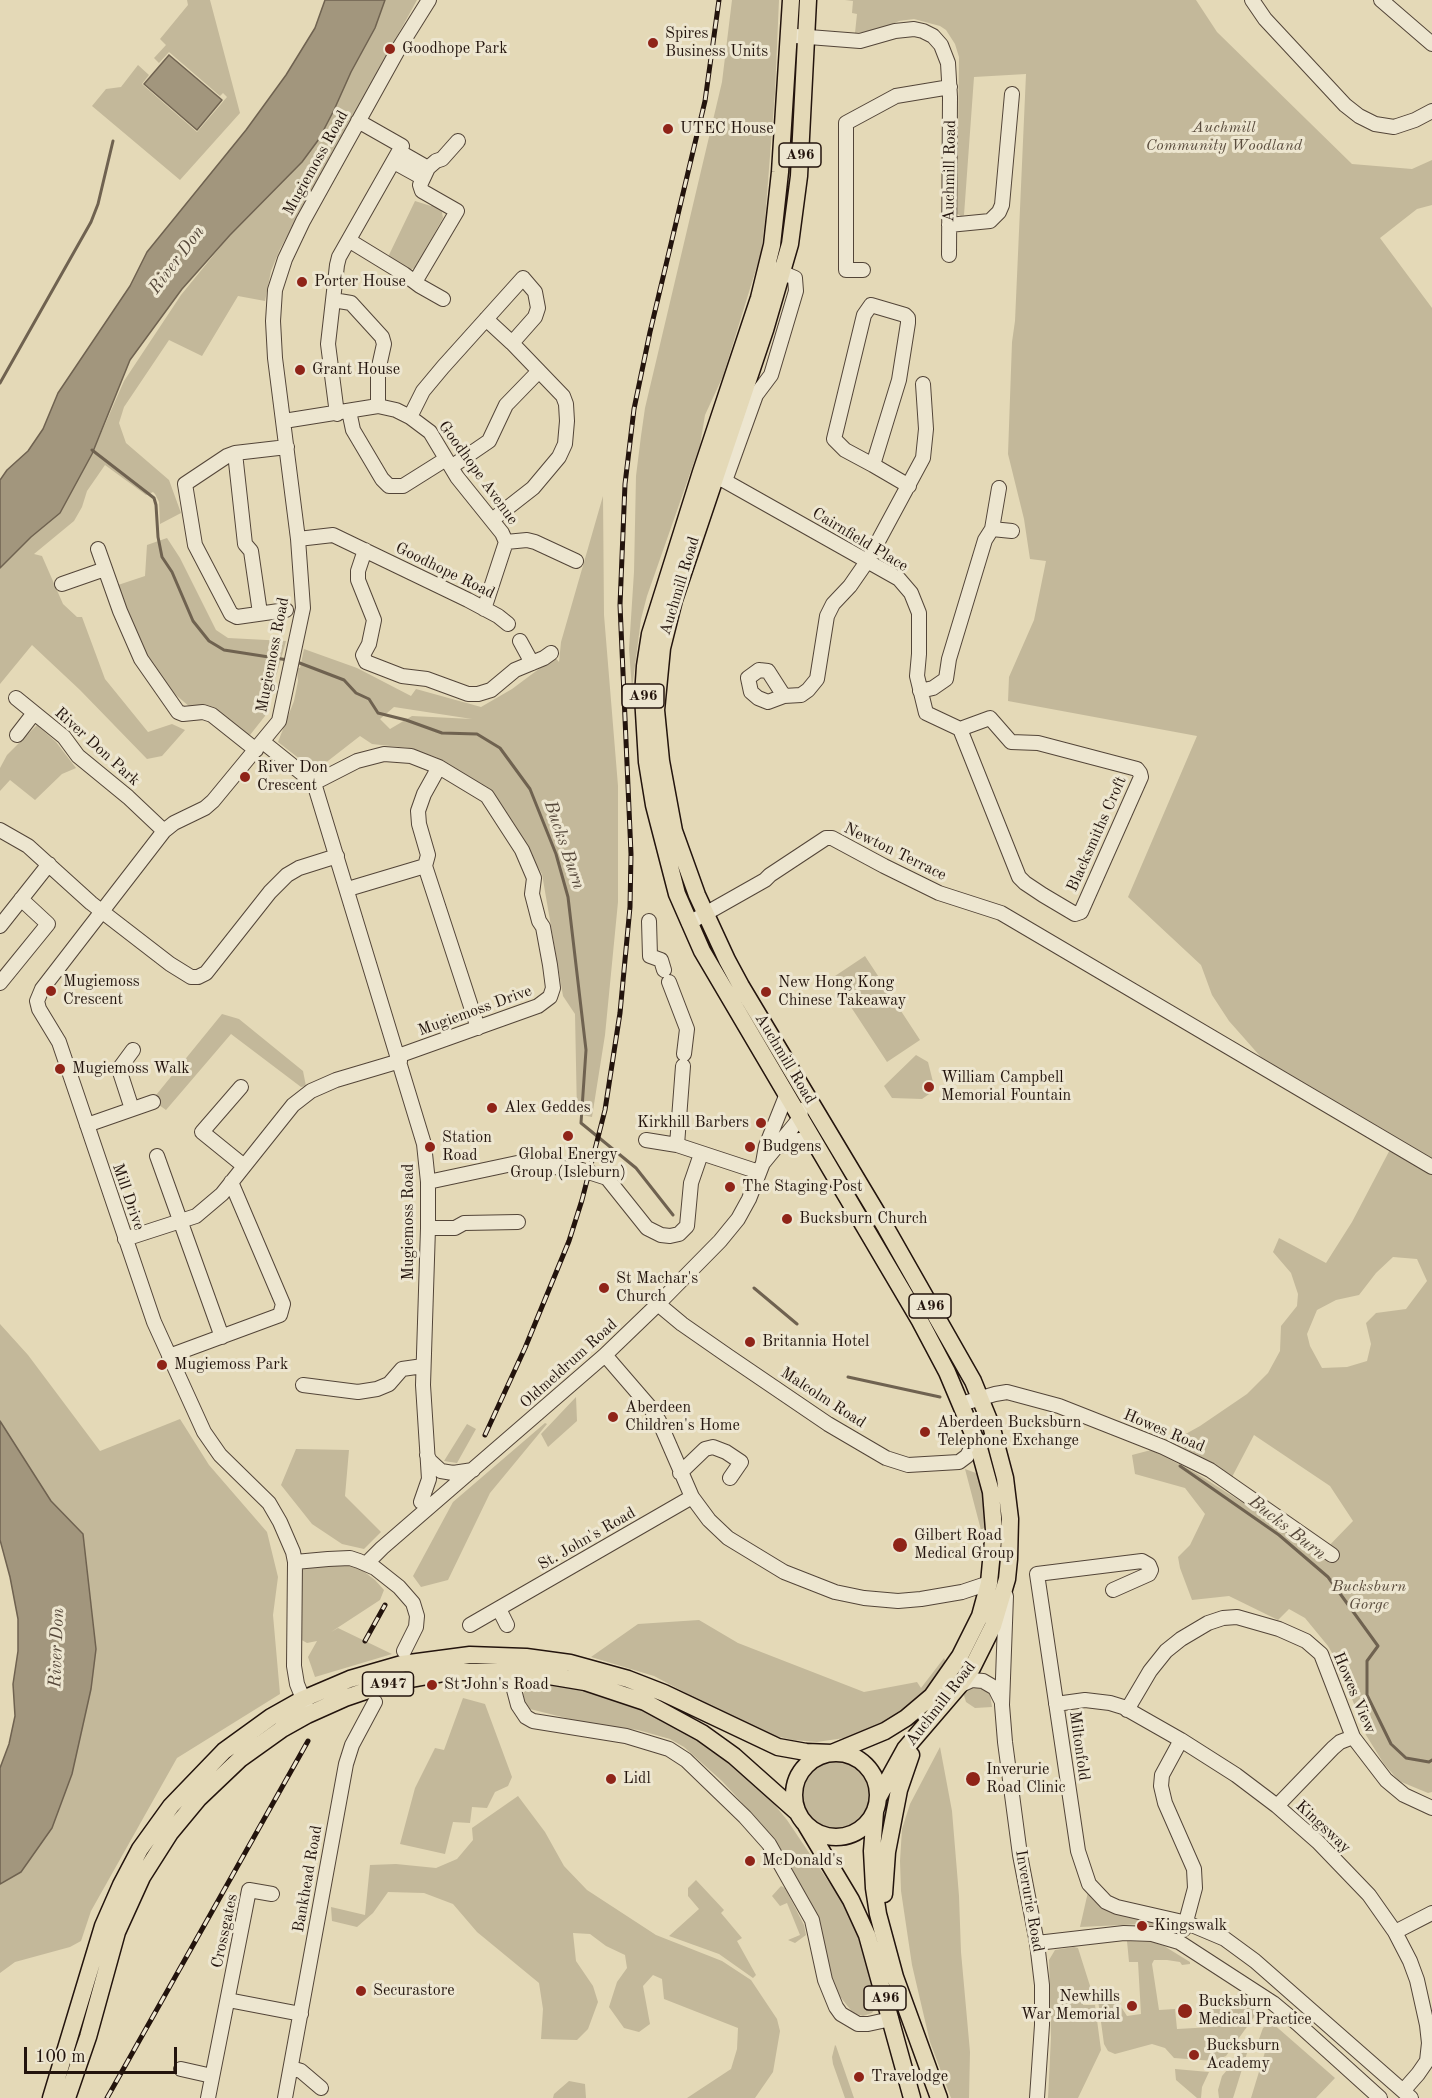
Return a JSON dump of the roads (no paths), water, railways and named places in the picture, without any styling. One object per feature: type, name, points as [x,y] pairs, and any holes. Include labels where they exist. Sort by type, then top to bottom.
[{"type":"main road","name":"Auchmill Road","points":[[791,0],[797,36]]},
{"type":"main road","name":"Auchmill Road","points":[[808,0],[797,36],[776,215],[775,270],[749,332],[713,477],[669,617],[659,664],[656,710],[661,761],[674,831],[706,914],[727,960],[804,1094],[886,1228],[973,1381],[996,1443],[1008,1496],[1010,1519],[1007,1579],[987,1638],[972,1668],[959,1686],[905,1749],[877,1805]]},
{"type":"main road","name":"Auchmill Road","points":[[713,477],[653,623],[645,666],[643,696],[647,762],[654,805],[677,894],[702,951],[920,1321],[947,1371],[976,1439],[989,1480],[993,1509],[994,1543],[989,1583],[980,1616],[953,1666],[932,1696],[906,1718],[890,1728],[832,1753]]},
{"type":"main road","name":"A947","points":[[67,2098],[88,2037],[117,1932],[155,1855],[185,1815],[219,1778],[306,1706],[366,1674],[424,1660],[482,1654],[537,1658],[589,1667],[627,1679],[664,1693],[778,1747],[806,1752],[832,1753]]},
{"type":"main road","name":"A947","points":[[51,2098],[103,1926],[140,1849],[171,1806],[196,1779],[224,1752],[271,1717],[364,1690],[450,1672],[509,1671],[545,1674],[585,1682],[621,1693],[669,1714],[720,1744],[802,1819]]},
{"type":"main road","name":"A96","points":[[887,1946],[885,1877],[898,1790],[916,1746],[944,1704]]},
{"type":"main road","name":"A96","points":[[912,2098],[872,1948],[861,1921],[794,1802],[794,1790],[803,1769],[811,1761],[832,1753],[847,1754],[866,1765],[874,1777],[877,1805],[872,1851],[878,1914],[896,1977],[939,2098]]},
{"type":"main road","name":"A96","points":[[802,1819],[824,1836],[844,1837],[862,1828],[877,1805]]},
{"type":"street","name":"Mugiemoss Road","points":[[259,746],[279,721],[303,608],[298,539],[273,332],[275,290],[285,259],[303,221],[429,0]]},
{"type":"street","points":[[1252,0],[1265,19],[1345,105],[1359,116],[1375,124],[1394,127],[1432,111]]},
{"type":"street","points":[[1385,1],[1432,44]]},
{"type":"street","name":"Auchmill Road","points":[[797,36],[860,41],[904,29],[923,31],[933,36],[945,53],[950,87],[949,255]]},
{"type":"street","points":[[863,270],[846,270],[846,123],[896,96],[950,87]]},
{"type":"street","points":[[949,225],[990,222],[999,212],[1002,205],[1011,94]]},
{"type":"street","points":[[358,121],[402,146],[350,241],[339,256],[328,344],[343,412],[382,479],[389,486],[403,486],[489,441],[506,405],[539,371]]},
{"type":"street","points":[[415,282],[457,211],[422,191],[420,184],[436,161],[442,159],[458,141]]},
{"type":"street","points":[[397,157],[426,173]]},
{"type":"street","points":[[350,241],[443,299]]},
{"type":"street","name":"Auchmill Road","points":[[713,477],[756,395],[771,375],[797,284],[795,278],[775,270]]},
{"type":"street","points":[[410,417],[425,389],[523,278],[535,291],[538,308],[535,316],[512,343]]},
{"type":"street","points":[[333,300],[351,303],[382,337],[384,344],[378,370],[378,406]]},
{"type":"street","points":[[873,465],[899,380],[908,318],[905,315],[871,305],[864,315],[834,439],[845,450],[909,486]]},
{"type":"street","points":[[486,319],[512,343],[565,400],[567,421],[565,444],[559,457],[533,488],[492,520]]},
{"type":"street","points":[[784,696],[801,695],[817,679],[827,616],[833,604],[850,586],[868,560],[923,458],[926,429],[923,384]]},
{"type":"street","name":"Goodhope Avenue","points":[[284,421],[378,406],[396,410],[430,432],[449,463],[502,533],[506,542],[484,609]]},
{"type":"street","points":[[286,610],[237,617],[231,614],[195,545],[185,484],[235,453],[287,447]]},
{"type":"street","points":[[235,453],[245,544],[251,551],[260,613]]},
{"type":"street","name":"Cairnfield Place","points":[[713,477],[868,560],[898,579],[911,593],[920,620],[917,676],[926,713],[960,729]]},
{"type":"street","points":[[920,691],[933,688],[946,679],[949,659],[985,540],[992,529],[999,488]]},
{"type":"street","points":[[992,529],[1012,531]]},
{"type":"street","name":"Goodhope Road","points":[[298,539],[333,535],[484,609],[508,624]]},
{"type":"street","points":[[506,542],[527,540],[535,542],[576,561]]},
{"type":"street","points":[[98,549],[120,611],[141,659],[178,712],[183,714],[203,712],[212,715],[314,783]]},
{"type":"street","points":[[365,550],[358,571],[358,580],[374,620],[369,644],[363,655],[365,661],[402,676],[427,679],[475,694],[487,693],[515,670],[551,653]]},
{"type":"street","points":[[62,584],[105,569]]},
{"type":"street","points":[[520,641],[532,663]]},
{"type":"street","name":"River Don Park","points":[[16,698],[64,736],[78,756],[165,831]]},
{"type":"street","name":"River Don Park","points":[[17,735],[34,713]]},
{"type":"street","name":"Blacksmiths Croft","points":[[990,718],[1011,742],[1038,743],[1137,770],[1140,773],[1141,777],[1081,912],[1078,914],[1043,895],[1020,877],[960,729],[990,718]]},
{"type":"street","name":"Mill Drive","points":[[259,746],[213,801],[205,808],[174,823],[165,831],[42,989],[37,1001],[39,1009],[59,1042],[154,1322],[204,1432],[219,1455],[261,1494],[275,1512],[293,1552],[295,1562],[294,1666],[297,1684],[306,1706]]},
{"type":"street","name":"Mugiemoss Drive","points":[[125,1239],[196,1216],[222,1194],[293,1105],[311,1091],[544,1004],[553,992],[543,927],[532,894],[534,878],[522,850],[487,796],[439,767],[411,756],[384,754],[357,760],[314,783]]},
{"type":"street","points":[[439,767],[424,794],[418,811],[419,824],[428,855],[425,866],[478,1028]]},
{"type":"street","name":"Mugiemoss Road","points":[[314,783],[424,1144],[428,1182],[428,1228],[423,1366],[429,1479],[421,1502]]},
{"type":"street","points":[[0,830],[28,846],[91,903],[187,976],[198,977],[206,973],[270,892],[287,875],[299,868],[337,856]]},
{"type":"street","name":"Newton Terrace","points":[[688,923],[765,880],[802,853],[830,837],[939,892],[1001,913],[1432,1167]]},
{"type":"street","points":[[0,926],[49,864]]},
{"type":"street","points":[[348,889],[425,866]]},
{"type":"street","points":[[0,982],[48,924],[21,899]]},
{"type":"street","points":[[649,921],[650,956],[661,960],[687,1029],[676,1145]]},
{"type":"street","points":[[132,1109],[119,1069],[133,1050]]},
{"type":"street","points":[[241,1087],[202,1132],[244,1166]]},
{"type":"street","name":"Oldmeldrum Road","points":[[761,1168],[800,1118],[804,1094]]},
{"type":"street","name":"Oldmeldrum Road","points":[[366,1564],[605,1355],[720,1241],[738,1219],[748,1199],[786,1096]]},
{"type":"street","points":[[87,1125],[153,1102]]},
{"type":"street","points":[[646,1140],[676,1145],[701,1154],[761,1168]]},
{"type":"street","points":[[777,1147],[799,1140],[815,1143]]},
{"type":"street","points":[[428,1182],[517,1163],[582,1170],[607,1178],[647,1228],[661,1235],[670,1236],[679,1234],[687,1226],[690,1183],[701,1154]]},
{"type":"street","points":[[157,1156],[222,1336]]},
{"type":"street","points":[[169,1356],[280,1315],[283,1304],[231,1182]]},
{"type":"street","points":[[428,1228],[455,1228],[464,1223],[518,1222]]},
{"type":"street","name":"Malcolm Road","points":[[658,1304],[682,1324],[828,1424],[886,1458],[908,1465],[959,1462],[964,1459],[976,1439]]},
{"type":"street","points":[[605,1355],[633,1384],[659,1421],[692,1497],[709,1520],[728,1538],[784,1572],[835,1592],[864,1598],[898,1601],[951,1594],[989,1583]]},
{"type":"street","points":[[303,1385],[358,1392],[389,1383],[402,1369],[423,1366]]},
{"type":"street","name":"Howes Road","points":[[961,1404],[1007,1392],[1059,1406],[1163,1447],[1210,1470],[1332,1555]]},
{"type":"street","points":[[680,1473],[705,1449],[712,1447],[726,1452],[741,1462],[730,1478]]},
{"type":"street","points":[[426,1455],[441,1472],[473,1470]]},
{"type":"street","points":[[429,1479],[446,1483]]},
{"type":"street","name":"St. John's Road","points":[[470,1625],[692,1497]]},
{"type":"street","points":[[295,1562],[350,1558],[375,1568],[399,1587],[413,1604],[417,1616],[416,1627],[404,1651]]},
{"type":"street","name":"Miltonfold","points":[[1113,1590],[1149,1574],[1151,1570],[1149,1565],[1142,1561],[1037,1574],[1067,1786],[1082,1868],[1089,1884],[1106,1902],[1117,1907],[1187,1923]]},
{"type":"street","name":"Inverurie Road","points":[[1007,1579],[1002,1705],[1010,1789],[1037,1942],[1042,2002],[1037,2098]]},
{"type":"street","points":[[499,1609],[507,1625]]},
{"type":"street","name":"Howes View","points":[[1127,1710],[1150,1671],[1173,1645],[1208,1623],[1223,1618],[1237,1617],[1293,1634],[1317,1649],[1353,1737],[1386,1780],[1404,1795],[1432,1808]]},
{"type":"street","points":[[509,1671],[518,1705],[526,1716],[533,1720],[626,1736],[669,1749],[686,1760],[745,1816],[763,1836],[774,1853],[812,1920],[825,1980],[831,1999],[841,2014],[858,2024],[891,2019]]},
{"type":"street","points":[[959,1686],[972,1680],[989,1683],[999,1694],[1002,1705]]},
{"type":"street","name":"Kingsway","points":[[1056,1704],[1093,1700],[1110,1703],[1181,1740],[1236,1775],[1277,1806],[1318,1842],[1369,1895],[1395,1932],[1417,1980],[1427,2025],[1429,2043],[1427,2061],[1407,2095]]},
{"type":"street","name":"Bankhead Road","points":[[285,2098],[346,1764],[352,1745],[375,1702]]},
{"type":"street","points":[[1277,1806],[1333,1748],[1340,1742],[1353,1737]]},
{"type":"street","points":[[1179,1942],[1187,1923],[1195,1888],[1194,1869],[1165,1803],[1161,1786],[1162,1775],[1181,1740]]},
{"type":"street","name":"Crossgates","points":[[208,2098],[249,1890],[272,1894]]},
{"type":"street","points":[[1395,1932],[1432,1912]]},
{"type":"street","points":[[1187,1923],[1225,1939],[1244,1952],[1407,2095]]},
{"type":"street","points":[[1037,1942],[1124,1933],[1152,1935],[1179,1942],[1273,2003],[1380,2098]]},
{"type":"street","points":[[228,2000],[301,2014]]},
{"type":"street","points":[[291,2068],[301,2071],[321,2088]]},
{"type":"street","points":[[181,2069],[213,2076]]},
{"type":"water","name":"River Don","points":[[325,0],[385,0],[375,28],[319,139],[302,162],[230,235],[182,289],[130,360],[92,454],[60,513],[31,537],[0,568],[0,480],[7,470],[28,451],[43,429],[58,393],[130,286],[147,252],[246,130],[286,75],[315,28]]},
{"type":"water","points":[[169,55],[222,100],[197,130],[144,84]]},
{"type":"water","name":"River Don","points":[[0,1421],[51,1501],[83,1534],[96,1649],[91,1689],[72,1774],[52,1828],[21,1872],[0,1884],[0,1768],[9,1744],[15,1716],[13,1684],[18,1651],[18,1619],[0,1540]]},
{"type":"waterway","points":[[0,383],[91,222],[98,204],[113,141]]},
{"type":"waterway","points":[[92,450],[154,498],[162,557],[172,572],[193,621],[209,641],[224,650],[288,660]]},
{"type":"waterway","name":"Bucks Burn","points":[[297,662],[344,680],[356,693],[369,699],[378,713],[442,733],[477,734],[500,748],[530,789],[556,854],[568,897],[586,1050],[581,1123],[636,1168],[673,1215]]},
{"type":"waterway","name":"Bucks Burn","points":[[754,1288],[797,1324]]},
{"type":"waterway","name":"Bucks Burn","points":[[848,1377],[940,1397]]},
{"type":"waterway","name":"Bucks Burn","points":[[1180,1466],[1279,1535],[1328,1577],[1378,1646],[1367,1661],[1367,1695],[1391,1744],[1406,1758],[1429,1762],[1432,1760]]},
{"type":"railway","points":[[485,1435],[525,1348],[569,1241],[605,1110],[620,1013],[630,907],[631,854],[620,605],[625,484],[634,409],[650,332],[705,101],[719,0]]},
{"type":"railway","points":[[365,1641],[385,1605]]},
{"type":"railway","points":[[107,2098],[308,1741]]},
{"type":"place","name":"Spires Business Units","points":[[653,43]]},
{"type":"place","name":"Goodhope Park","points":[[390,49]]},
{"type":"place","name":"UTEC House","points":[[668,129]]},
{"type":"place","name":"Porter House","points":[[302,282]]},
{"type":"place","name":"Grant House","points":[[300,370]]},
{"type":"place","name":"River Don Crescent","points":[[245,777]]},
{"type":"place","name":"Mugiemoss Crescent","points":[[51,991]]},
{"type":"place","name":"New Hong Kong Chinese Takeaway","points":[[766,992]]},
{"type":"place","name":"Mugiemoss Walk","points":[[60,1069]]},
{"type":"place","name":"William Campbell Memorial Fountain","points":[[929,1087]]},
{"type":"place","name":"Alex Geddes","points":[[492,1108]]},
{"type":"place","name":"Kirkhill Barbers","points":[[761,1123]]},
{"type":"place","name":"Global Energy Group (Isleburn)","points":[[568,1136]]},
{"type":"place","name":"Station Road","points":[[430,1147]]},
{"type":"place","name":"Budgens","points":[[750,1147]]},
{"type":"place","name":"The Staging Post","points":[[730,1187]]},
{"type":"place","name":"Bucksburn Church","points":[[787,1219]]},
{"type":"place","name":"St Machar's Church","points":[[604,1288]]},
{"type":"place","name":"Britannia Hotel","points":[[750,1342]]},
{"type":"place","name":"Mugiemoss Park","points":[[162,1365]]},
{"type":"place","name":"Aberdeen Children's Home","points":[[613,1417]]},
{"type":"place","name":"Aberdeen Bucksburn Telephone Exchange","points":[[925,1432]]},
{"type":"place","name":"Gilbert Road Medical Group","points":[[900,1545]]},
{"type":"place","name":"St John's Road","points":[[432,1685]]},
{"type":"place","name":"Lidl","points":[[611,1779]]},
{"type":"place","name":"Inverurie Road Clinic","points":[[973,1779]]},
{"type":"place","name":"McDonald's","points":[[750,1861]]},
{"type":"place","name":"Kingswalk","points":[[1142,1926]]},
{"type":"place","name":"Securastore","points":[[361,1991]]},
{"type":"place","name":"Newhills War Memorial","points":[[1132,2006]]},
{"type":"place","name":"Bucksburn Medical Practice","points":[[1185,2011]]},
{"type":"place","name":"Bucksburn Academy","points":[[1194,2055]]},
{"type":"place","name":"Travelodge","points":[[859,2077]]},
{"type":"park label","name":"Auchmill Community Woodland","points":[[1224,137]]},
{"type":"park label","name":"Bucksburn Gorge","points":[[1369,1596]]}]
